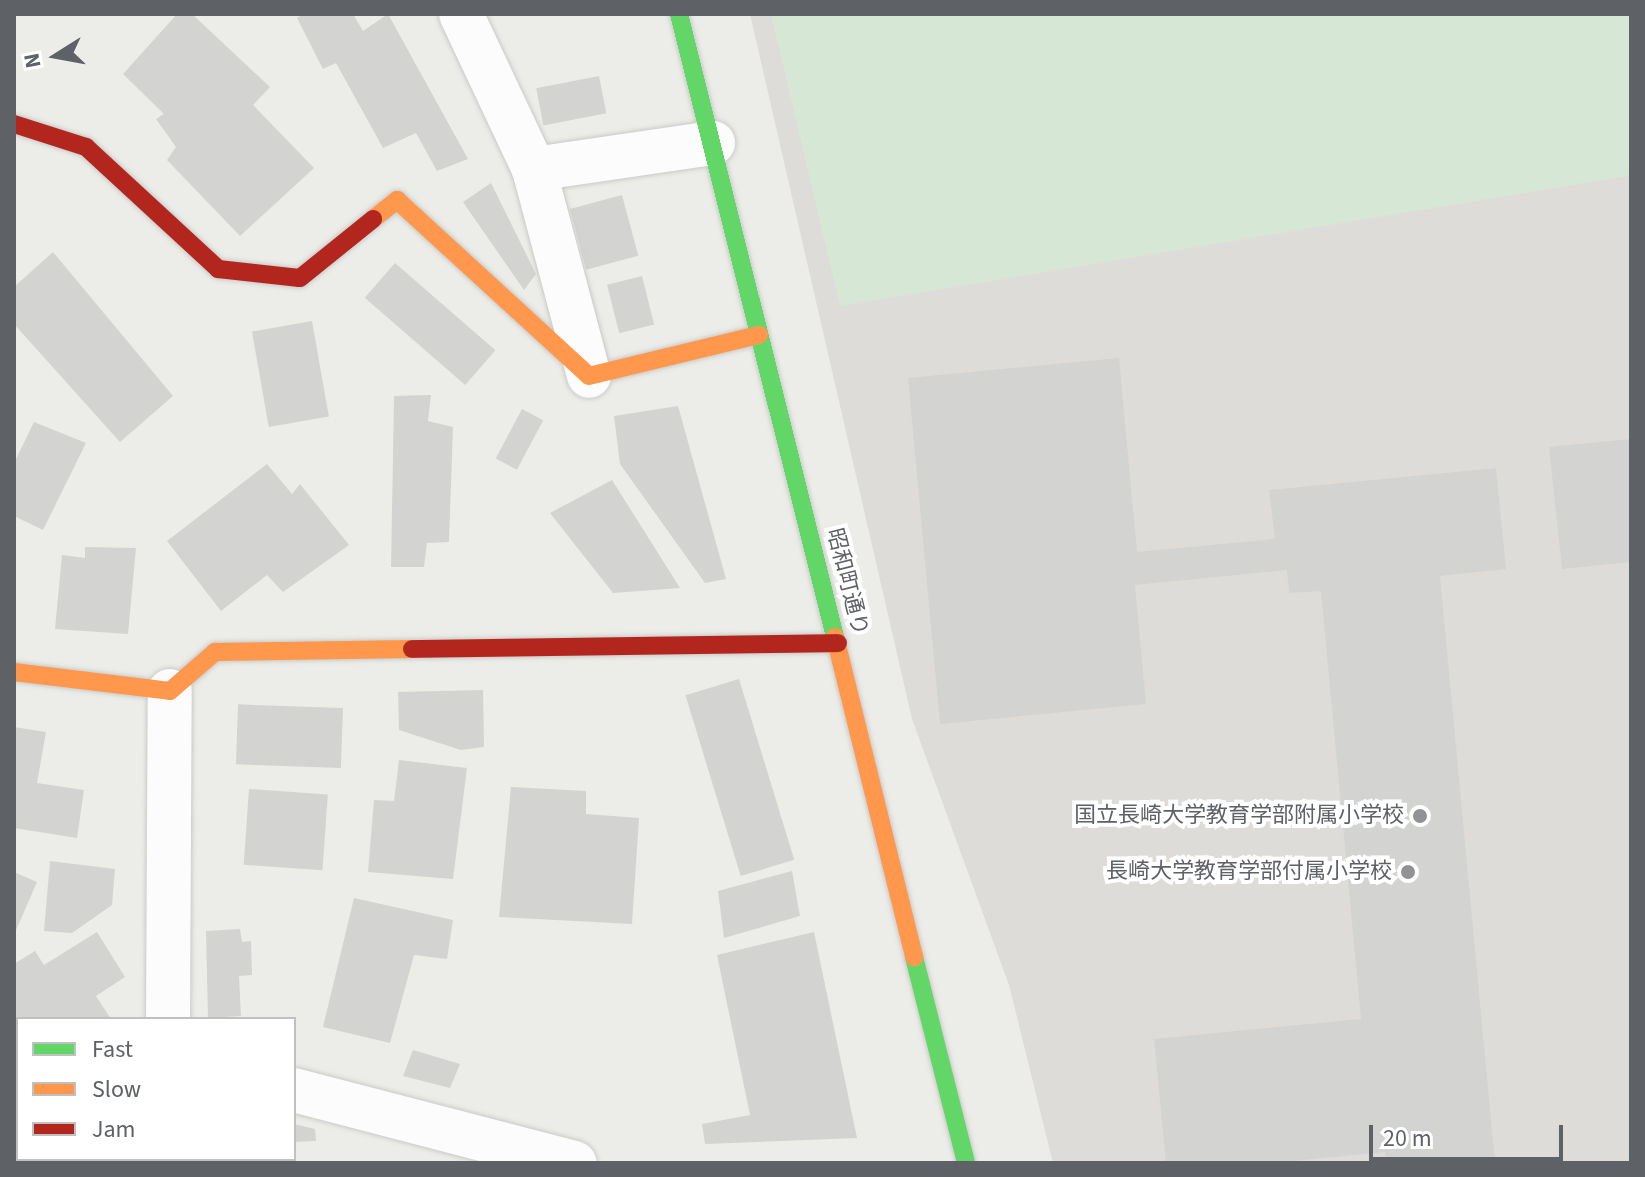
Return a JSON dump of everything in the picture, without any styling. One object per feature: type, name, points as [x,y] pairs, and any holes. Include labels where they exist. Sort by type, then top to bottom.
[{"type":"street","points":[[461,14],[534,169],[589,376]]},
{"type":"street","name":"昭和町通り","points":[[679,14],[966,1162]]},
{"type":"street","points":[[14,124],[86,147],[218,269],[300,278],[397,200],[589,376]]},
{"type":"street","points":[[534,169],[713,143]]},
{"type":"street","points":[[589,376],[759,335]]},
{"type":"street","points":[[14,672],[170,691],[215,652],[838,643]]},
{"type":"street","points":[[168,1017],[170,691]]},
{"type":"street","points":[[296,1091],[575,1163]]},
{"type":"street","points":[[958,1163],[966,1162]]},
{"type":"shaded area","points":[[750,14],[1631,14],[1631,1163],[1053,1163],[1009,985],[912,719]]},
{"type":"green space","points":[[771,14],[1631,14],[1631,175],[840,306]]},
{"type":"building","points":[[177,14],[192,14],[270,87],[253,105],[314,168],[240,236],[167,160],[176,147],[156,119],[164,114],[123,74]]},
{"type":"building","points":[[303,14],[353,14],[363,31],[388,14],[468,159],[437,171],[416,133],[383,148],[336,63],[323,69],[297,18]]},
{"type":"building","points":[[599,76],[606,113],[543,126],[536,88]]},
{"type":"building","points":[[491,183],[536,274],[524,290],[463,202]]},
{"type":"building","points":[[622,195],[638,256],[586,270],[570,209]]},
{"type":"building","points":[[53,252],[173,396],[120,442],[14,324],[14,287]]},
{"type":"building","points":[[395,263],[495,350],[465,385],[365,298]]},
{"type":"building","points":[[642,276],[654,325],[619,333],[607,285]]},
{"type":"building","points":[[312,321],[329,417],[269,427],[252,332]]},
{"type":"building","name":"長崎大学教育学部付属小学校","points":[[1119,358],[1137,552],[1275,539],[1269,490],[1496,468],[1506,569],[1440,576],[1495,1163],[1386,1163],[1385,1152],[1272,1163],[1166,1163],[1154,1039],[1361,1019],[1321,591],[1289,593],[1287,570],[1135,585],[1146,704],[940,724],[908,378]]},
{"type":"building","points":[[431,395],[428,421],[453,427],[449,542],[427,543],[424,567],[391,567],[394,396]]},
{"type":"building","points":[[678,406],[726,579],[705,583],[620,464],[614,416]]},
{"type":"building","points":[[522,409],[543,420],[517,470],[496,458]]},
{"type":"building","points":[[34,422],[86,443],[43,530],[14,516],[14,463]]},
{"type":"building","points":[[1631,439],[1631,562],[1562,569],[1549,447]]},
{"type":"building","points":[[267,464],[292,494],[300,484],[349,545],[283,592],[267,575],[221,611],[167,541]]},
{"type":"building","points":[[612,480],[680,588],[613,593],[550,513]]},
{"type":"building","points":[[85,547],[136,548],[128,634],[55,629],[62,555],[85,558]]},
{"type":"building","points":[[739,679],[794,860],[741,876],[685,695]]},
{"type":"building","points":[[483,690],[484,747],[461,750],[399,730],[398,692]]},
{"type":"building","points":[[238,704],[343,708],[341,768],[236,764]]},
{"type":"building","points":[[14,727],[46,732],[37,783],[84,790],[77,838],[14,828]]},
{"type":"building","points":[[399,760],[467,768],[453,879],[368,872],[374,800],[394,801]]},
{"type":"building","points":[[511,787],[586,791],[586,814],[639,818],[632,924],[499,917]]},
{"type":"building","points":[[249,789],[328,795],[323,870],[244,865]]},
{"type":"building","points":[[50,861],[115,869],[112,905],[72,933],[44,931]]},
{"type":"building","points":[[792,871],[800,916],[724,938],[718,891]]},
{"type":"building","points":[[14,872],[37,882],[14,935]]},
{"type":"building","points":[[354,898],[453,920],[447,959],[414,955],[390,1043],[323,1027]]},
{"type":"building","points":[[240,929],[242,942],[251,941],[252,975],[239,976],[241,1016],[208,1017],[206,931]]},
{"type":"building","points":[[97,932],[125,977],[96,996],[110,1017],[16,1017],[16,1045],[14,964],[35,951],[44,965]]},
{"type":"building","points":[[814,932],[857,1138],[705,1144],[702,1124],[750,1115],[717,955]]},
{"type":"building","points":[[413,1050],[460,1064],[450,1088],[403,1076]]},
{"type":"building","points":[[296,1124],[315,1129],[316,1141],[296,1142]]},
{"type":"traffic: fast","points":[[679,14],[835,637]]},
{"type":"traffic: fast","points":[[914,957],[966,1163]]},
{"type":"traffic: slow","points":[[373,219],[397,200],[589,376],[759,335]]},
{"type":"traffic: slow","points":[[835,637],[914,957]]},
{"type":"traffic: slow","points":[[14,672],[170,691],[215,652],[412,649]]},
{"type":"traffic: jam","points":[[14,124],[86,147],[218,269],[300,278],[373,219]]},
{"type":"traffic: jam","points":[[412,649],[838,643]]},
{"type":"place","name":"国立長崎大学教育学部附属小学校","points":[[1420,816]]},
{"type":"place","name":"長崎大学教育学部付属小学校","points":[[1408,872]]}]
